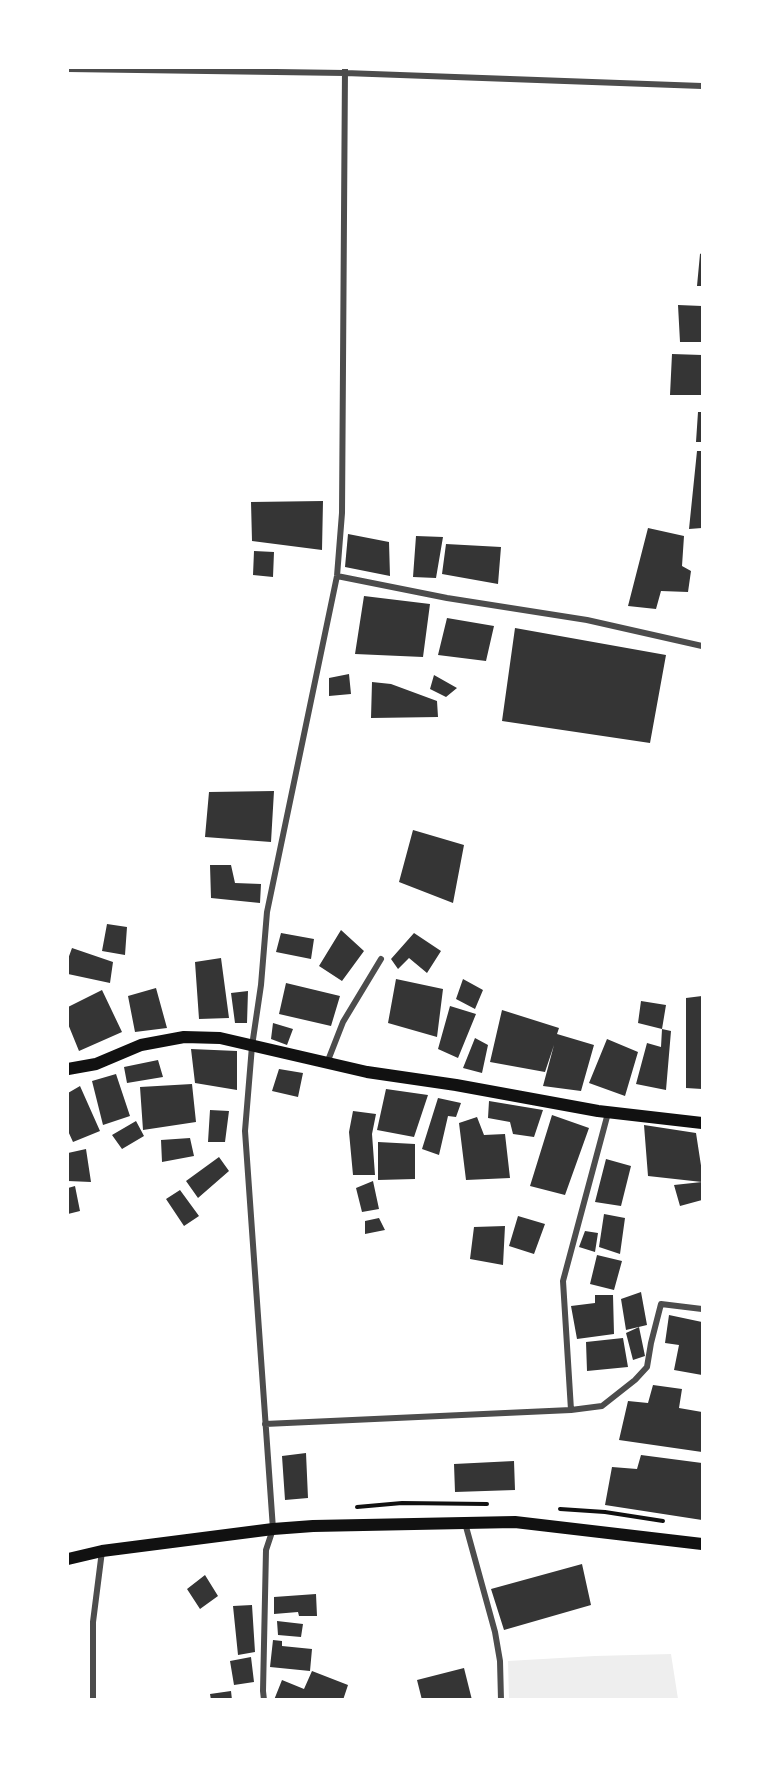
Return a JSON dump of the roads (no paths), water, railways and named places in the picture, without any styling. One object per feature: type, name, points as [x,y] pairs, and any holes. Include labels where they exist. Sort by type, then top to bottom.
[{"type":"main road","points":[[68,1068],[96,1064],[141,1045],[184,1037],[220,1038],[367,1072],[456,1085],[608,1113],[702,1123]]},
{"type":"main road","points":[[68,1559],[102,1551],[313,1526],[515,1522],[702,1544]]},
{"type":"street","points":[[68,69],[345,70],[702,86]]},
{"type":"street","points":[[264,1700],[266,1550],[273,1529],[245,1131],[267,912],[337,576],[342,513],[345,70]]},
{"type":"street","points":[[337,576],[447,598],[587,620],[702,646]]},
{"type":"street","points":[[327,1063],[343,1022],[381,959]]},
{"type":"street","points":[[571,1410],[563,1281],[608,1113]]},
{"type":"street","points":[[265,1424],[571,1410],[602,1406],[648,1367],[651,1343],[661,1304],[702,1309]]},
{"type":"street","points":[[465,1523],[495,1632],[500,1661],[501,1700]]},
{"type":"street","points":[[93,1700],[93,1623],[102,1551]]}]
